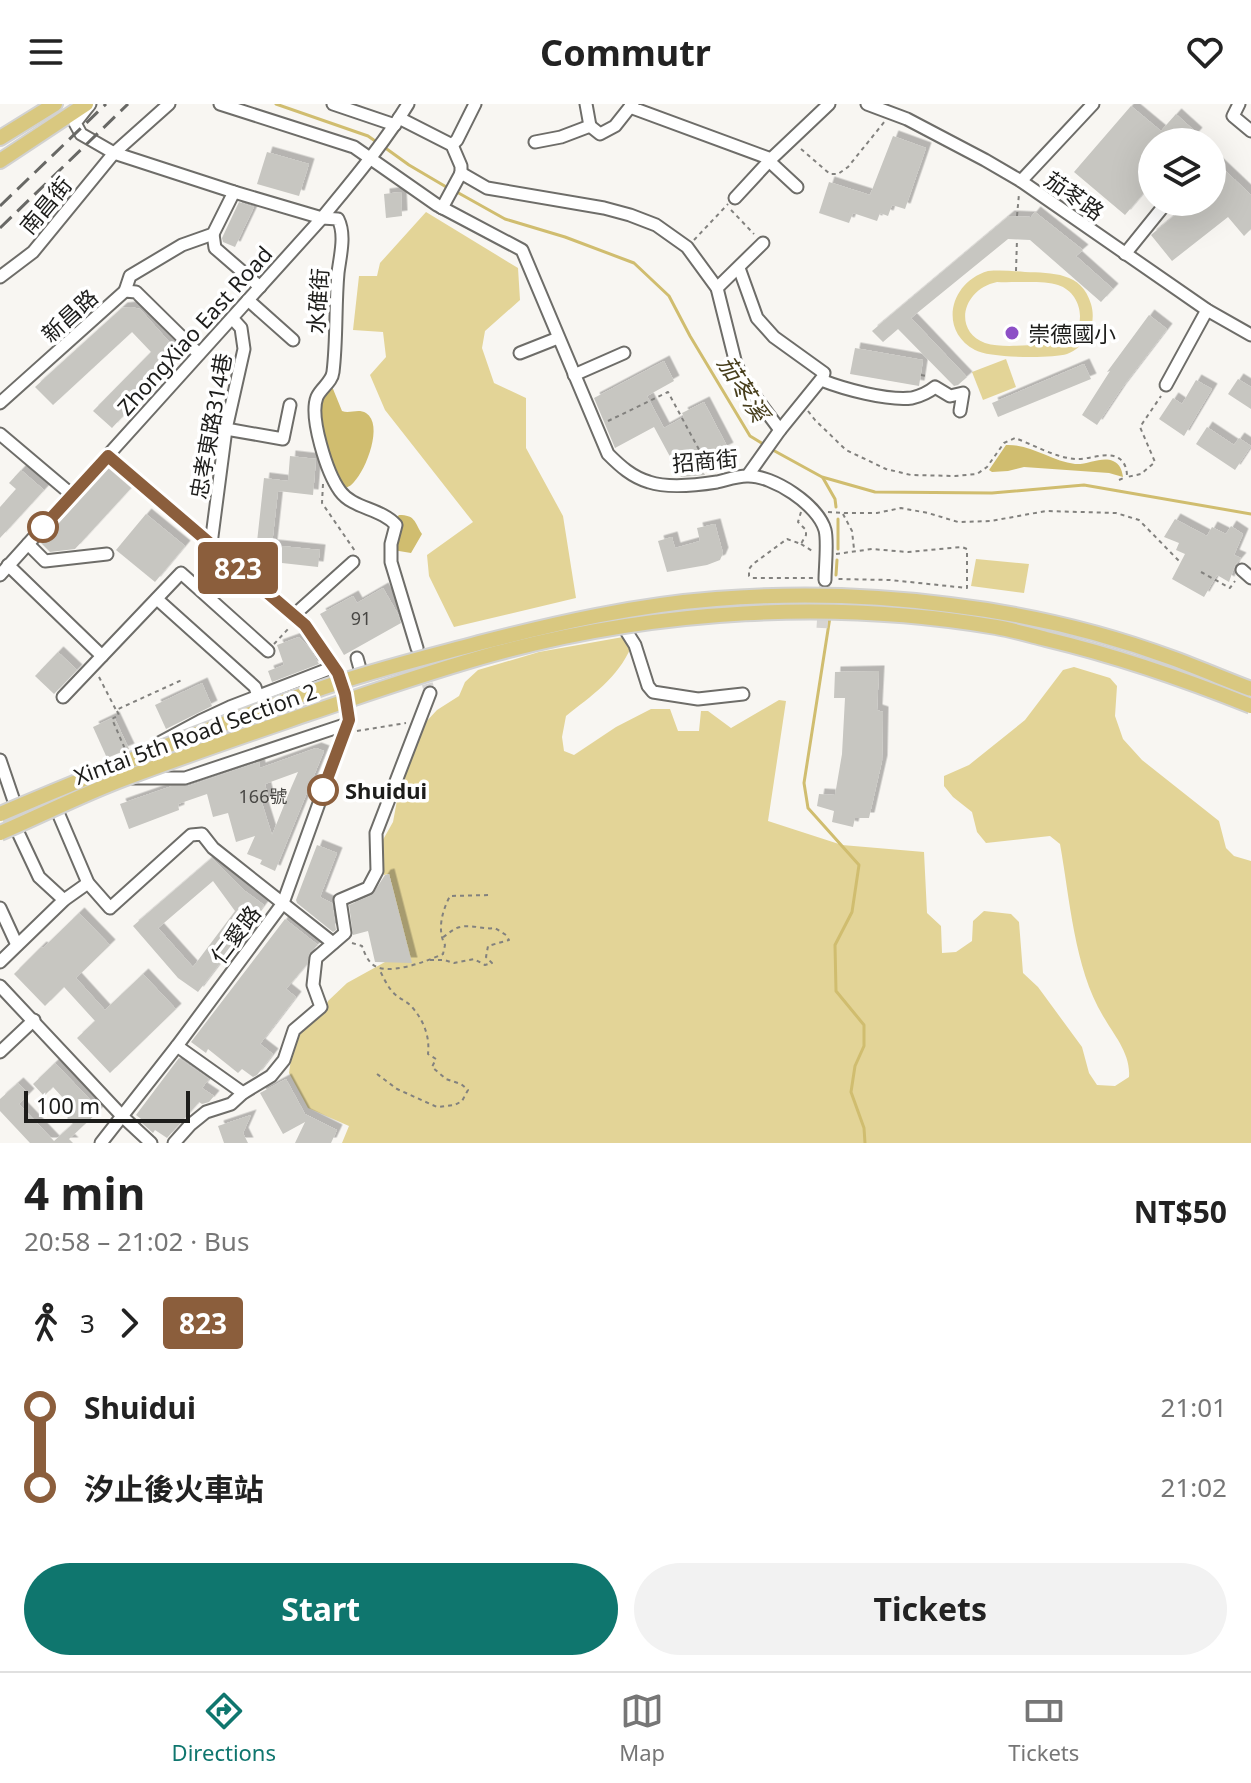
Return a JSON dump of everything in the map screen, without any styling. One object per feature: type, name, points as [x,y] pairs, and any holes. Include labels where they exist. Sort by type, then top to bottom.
[{"type":"main road","points":[[0,137],[55,104]]},
{"type":"main road","points":[[6,157],[88,104]]},
{"type":"main road","name":"Xintai 5th Road Section 2","points":[[0,814],[125,760],[325,687],[510,635],[638,608],[716,599],[762,597],[878,606],[997,627],[1126,659],[1251,706]]},
{"type":"main road","name":"Xintai 5th Road Section 2","points":[[0,833],[124,779],[431,673],[498,653],[623,626],[686,617],[951,605],[1084,631],[1170,657],[1251,689]]},
{"type":"street","points":[[88,104],[75,123],[81,134],[114,153],[322,218]]},
{"type":"street","name":"南昌街","points":[[0,277],[33,252],[114,153],[169,104]]},
{"type":"street","name":"招商街","points":[[220,104],[354,147],[442,208],[522,250],[608,454],[626,472],[650,483],[684,485],[748,475],[773,481],[810,508]]},
{"type":"street","points":[[333,104],[452,145],[461,173],[442,208]]},
{"type":"street","name":"ZhongXiao East Road","points":[[4,570],[322,218],[372,157],[408,104]]},
{"type":"street","points":[[452,145],[475,104]]},
{"type":"street","points":[[586,104],[590,126],[600,134],[615,126],[631,106],[770,160],[797,187]]},
{"type":"street","points":[[735,198],[829,104]]},
{"type":"street","name":"茄苳路","points":[[867,104],[907,119],[1021,181],[1207,310],[1251,335]]},
{"type":"street","points":[[1021,181],[1093,104]]},
{"type":"street","points":[[1239,104],[1233,116],[1251,131]]},
{"type":"street","points":[[535,142],[561,137],[590,126]]},
{"type":"street","points":[[0,137],[6,157]]},
{"type":"street","points":[[461,173],[487,188],[630,215],[656,225],[687,247],[717,288],[736,364],[780,430]]},
{"type":"street","points":[[234,192],[213,234],[215,248],[260,287]]},
{"type":"street","points":[[1125,254],[1156,216]]},
{"type":"street","name":"水碓街","points":[[322,218],[338,219],[343,229],[333,377],[318,394],[316,402],[318,440],[338,488],[347,499],[389,517],[396,525],[391,544],[391,562],[417,648]]},
{"type":"street","points":[[125,291],[130,276],[182,245],[213,234]]},
{"type":"street","points":[[717,288],[763,243]]},
{"type":"street","points":[[739,268],[757,318],[774,337],[824,373],[748,475]]},
{"type":"street","name":"新昌路","points":[[0,403],[125,291],[136,292],[199,354]]},
{"type":"street","points":[[248,300],[293,340]]},
{"type":"street","points":[[1166,385],[1207,310]]},
{"type":"street","name":"忠孝東路314巷","points":[[211,544],[226,429],[244,349],[241,328],[232,318]]},
{"type":"street","points":[[520,353],[558,338]]},
{"type":"street","points":[[574,375],[624,353]]},
{"type":"street","points":[[821,380],[888,397],[911,398],[935,387],[950,396],[963,393],[960,411]]},
{"type":"street","points":[[226,429],[283,439],[290,405]]},
{"type":"street","points":[[0,434],[71,494]]},
{"type":"street","points":[[108,456],[305,625],[336,670],[258,696],[200,721],[125,760]]},
{"type":"street","points":[[810,508],[825,531],[824,579]]},
{"type":"street","points":[[28,544],[45,561],[107,554]]},
{"type":"street","points":[[295,617],[353,562]]},
{"type":"street","points":[[4,570],[102,656]]},
{"type":"street","points":[[63,697],[181,573],[268,651]]},
{"type":"street","points":[[157,599],[255,687],[258,696]]},
{"type":"street","points":[[623,626],[635,645],[648,686],[653,692],[698,699],[743,694]]},
{"type":"street","points":[[357,658],[362,676]]},
{"type":"street","points":[[174,1143],[206,1112],[231,1104],[271,1076],[284,1060],[294,1030],[321,1007],[313,985],[316,958],[345,933],[340,900],[368,888],[377,871],[376,833],[430,693]]},
{"type":"street","points":[[124,779],[185,778],[347,726]]},
{"type":"street","name":"仁愛路","points":[[101,1143],[283,903],[347,726]]},
{"type":"street","points":[[0,760],[16,807]]},
{"type":"street","points":[[56,808],[88,883],[110,908],[191,835],[202,834],[213,848],[336,941]]},
{"type":"street","points":[[15,826],[39,877],[64,900]]},
{"type":"street","points":[[0,962],[64,900],[88,883]]},
{"type":"street","points":[[0,908],[17,945]]},
{"type":"street","points":[[0,986],[151,1143]]},
{"type":"street","points":[[0,1052],[34,1020]]},
{"type":"street","points":[[177,1046],[243,1093]]},
{"type":"path","points":[[790,141],[830,174],[838,174],[848,167],[890,113]]},
{"type":"path","points":[[1017,216],[1021,181]]},
{"type":"path","points":[[735,198],[730,208],[763,243]]},
{"type":"path","points":[[687,247],[735,198]]},
{"type":"path","points":[[1016,271],[1017,239]]},
{"type":"path","points":[[1119,480],[1141,474],[1155,462],[1140,427],[1166,385]]},
{"type":"path","points":[[597,428],[668,392],[716,482]]},
{"type":"path","points":[[802,404],[846,450],[886,469],[911,475],[977,474],[987,467],[1004,443],[1015,438],[1069,458],[1080,460],[1109,456],[1120,459],[1127,468],[1127,477]]},
{"type":"path","points":[[323,487],[322,503],[355,549],[353,562]]},
{"type":"path","points":[[801,544],[806,530],[798,522],[799,514],[810,508],[842,513],[877,513],[901,508],[958,522],[991,521],[1046,511],[1116,513],[1139,520],[1181,563]]},
{"type":"path","points":[[842,513],[852,531],[854,550]]},
{"type":"path","points":[[816,553],[787,539],[753,564],[749,576],[890,580],[967,588],[967,549],[962,547],[922,552],[854,550],[828,555]]},
{"type":"path","points":[[1201,572],[1230,588],[1247,574]]},
{"type":"path","points":[[268,651],[295,617]]},
{"type":"path","points":[[93,665],[119,715],[112,719],[125,760]]},
{"type":"path","points":[[116,710],[184,679]]},
{"type":"path","points":[[347,726],[419,721]]},
{"type":"path","points":[[379,969],[405,967],[443,954],[444,908],[450,896],[491,895]]},
{"type":"path","points":[[429,960],[454,963],[474,959],[485,965],[492,963],[486,957],[488,946],[509,940],[495,928],[470,926],[457,927],[441,938]]},
{"type":"path","points":[[336,941],[362,946],[369,962],[379,969],[387,985],[411,1005],[420,1018],[428,1034],[428,1054],[436,1059],[432,1067],[446,1079],[468,1090],[462,1101],[455,1105],[437,1107],[397,1089],[377,1074]]},
{"type":"shaded area","points":[[426,212],[518,268],[520,300],[485,331],[482,348],[494,383],[526,398],[526,448],[563,516],[576,598],[454,627],[429,576],[427,555],[473,522],[385,410],[370,375],[386,357],[383,332],[353,330],[359,276],[377,276],[380,263]]},
{"type":"shaded area","points":[[988,271],[1007,271],[1055,274],[1073,280],[1087,293],[1091,304],[1093,319],[1089,334],[1077,348],[1059,356],[1006,356],[975,350],[956,331],[953,307],[965,285]],"holes":[[[997,282],[1045,283],[1066,289],[1080,312],[1077,329],[1064,342],[1055,345],[985,343],[968,329],[966,310],[976,293]]]},
{"type":"shaded area","points":[[1006,359],[1016,387],[983,400],[972,372]]},
{"type":"shaded area","points":[[331,384],[342,411],[366,413],[373,427],[371,447],[363,468],[353,483],[344,489],[322,440],[319,404]]},
{"type":"shaded area","points":[[1006,445],[1024,447],[1075,464],[1109,460],[1119,466],[1123,477],[1109,473],[1024,467],[992,472],[989,470]]},
{"type":"shaded area","points":[[399,515],[411,518],[422,534],[411,553],[393,550],[396,518]]},
{"type":"shaded area","points":[[976,559],[1029,564],[1024,593],[971,586]]},
{"type":"shaded area","points":[[623,637],[631,647],[619,668],[603,686],[566,716],[562,737],[564,751],[574,755],[616,727],[651,709],[670,709],[678,731],[699,731],[701,711],[708,711],[731,728],[779,700],[786,701],[768,821],[842,845],[924,852],[927,913],[941,926],[942,953],[956,952],[972,941],[973,921],[984,911],[1011,914],[1019,922],[1023,973],[1038,987],[1082,1047],[1089,1073],[1097,1085],[1115,1086],[1129,1077],[1127,1060],[1085,976],[1074,932],[1060,844],[1050,836],[986,843],[977,832],[972,812],[944,786],[944,776],[969,765],[1025,720],[1063,670],[1074,667],[1110,678],[1117,686],[1115,716],[1123,739],[1142,760],[1219,821],[1226,848],[1234,856],[1251,861],[1251,1143],[342,1143],[349,1126],[308,1108],[289,1073],[294,1038],[323,1012],[328,1001],[347,983],[385,962],[411,962],[389,874],[384,875],[380,845],[393,822],[398,795],[424,724],[437,710],[459,696],[465,682],[478,670],[539,652]]},
{"type":"building","points":[[1131,106],[1157,128],[1138,128],[1138,200],[1125,215],[1074,172]]},
{"type":"building","points":[[1176,114],[1191,128],[1164,128]]},
{"type":"building","points":[[893,136],[926,148],[905,209],[892,205],[888,216],[880,213],[877,221],[853,213],[849,223],[819,213],[829,182],[870,195]]},
{"type":"building","points":[[267,152],[309,164],[299,196],[257,184]]},
{"type":"building","points":[[1226,171],[1251,195],[1251,229],[1244,236],[1228,217],[1172,261],[1151,235],[1174,216],[1226,216]]},
{"type":"building","points":[[401,192],[402,216],[386,218],[384,194]]},
{"type":"building","points":[[239,202],[254,207],[235,247],[223,242],[222,238]]},
{"type":"building","points":[[1035,212],[1083,250],[1076,256],[1113,289],[1101,302],[1030,240],[1008,239],[911,318],[967,377],[958,385],[954,386],[898,329],[883,342],[872,331],[1009,216],[1031,217]]},
{"type":"building","points":[[122,308],[140,309],[180,354],[112,428],[93,411],[151,352],[132,332],[53,405],[35,387]]},
{"type":"building","points":[[1149,315],[1167,329],[1097,425],[1082,415],[1110,371],[1107,372]]},
{"type":"building","points":[[855,348],[923,360],[919,386],[850,374]]},
{"type":"building","points":[[664,361],[674,381],[647,396],[664,428],[684,417],[682,413],[704,402],[728,448],[699,463],[705,475],[681,477],[654,427],[615,448],[594,398]]},
{"type":"building","points":[[1084,364],[1091,379],[998,417],[992,403]]},
{"type":"building","points":[[1238,379],[1251,387],[1251,409],[1228,394]]},
{"type":"building","points":[[1196,380],[1212,389],[1184,436],[1159,419],[1173,398],[1182,404]]},
{"type":"building","points":[[1207,427],[1234,445],[1239,438],[1251,446],[1235,470],[1196,444]]},
{"type":"building","points":[[290,456],[316,459],[313,495],[278,491],[272,545],[320,550],[318,567],[255,560],[264,478],[288,481]]},
{"type":"building","points":[[108,468],[131,488],[75,549],[50,552],[41,543]]},
{"type":"building","points":[[21,470],[44,490],[0,538],[0,507],[16,489],[9,483]]},
{"type":"building","points":[[146,514],[185,546],[155,582],[116,550]]},
{"type":"building","points":[[1175,519],[1207,536],[1212,527],[1226,534],[1231,526],[1243,534],[1234,555],[1241,558],[1229,582],[1217,575],[1204,597],[1172,579],[1185,554],[1176,550],[1179,543],[1164,537]]},
{"type":"building","points":[[715,524],[723,553],[720,560],[667,572],[658,541],[672,537],[675,548],[700,541],[697,528]]},
{"type":"building","points":[[383,588],[401,623],[344,655],[320,614],[353,596],[357,603]]},
{"type":"building","points":[[299,637],[319,664],[272,682],[268,671],[284,665],[277,645]]},
{"type":"building","points":[[58,652],[77,670],[54,694],[35,676]]},
{"type":"building","points":[[879,671],[877,710],[883,712],[882,761],[869,818],[855,818],[853,827],[832,822],[834,811],[817,806],[819,794],[835,795],[842,754],[845,698],[834,698],[835,672]]},
{"type":"building","points":[[202,683],[212,706],[166,729],[155,705]]},
{"type":"building","points":[[114,717],[129,749],[107,758],[93,727]]},
{"type":"building","points":[[316,748],[324,751],[275,871],[260,864],[262,860],[247,854],[255,836],[236,842],[228,813],[213,817],[207,794],[178,804],[179,810],[129,829],[120,804],[172,786],[188,786],[259,762],[260,768]],"holes":[[[298,772],[272,835],[262,803],[269,801],[265,784]]]},
{"type":"building","points":[[317,845],[337,853],[320,897],[332,903],[336,930],[333,932],[296,900]]},
{"type":"building","points":[[212,858],[264,905],[198,992],[178,978],[133,926]],"holes":[[[213,881],[235,911],[193,967],[158,928]]]},
{"type":"building","points":[[389,874],[412,963],[375,962],[368,931],[353,935],[349,905],[372,895],[385,875]]},
{"type":"building","points":[[79,913],[110,945],[76,978],[105,1010],[143,974],[176,1009],[110,1073],[77,1038],[95,1021],[64,987],[45,1006],[14,974]]},
{"type":"building","points":[[285,919],[318,945],[286,989],[296,997],[260,1044],[273,1054],[253,1077],[242,1069],[238,1073],[208,1049],[206,1053],[191,1042]]},
{"type":"building","points":[[179,1058],[209,1079],[202,1088],[214,1096],[209,1102],[199,1102],[167,1138],[155,1130],[153,1133],[136,1115]]},
{"type":"building","points":[[55,1063],[100,1110],[69,1139],[73,1143],[30,1143],[0,1111],[0,1099],[18,1083],[29,1094],[19,1104],[54,1141],[73,1124],[67,1118],[75,1111],[53,1087],[44,1096],[33,1084]]},
{"type":"building","points":[[286,1079],[305,1114],[337,1130],[331,1143],[295,1143],[305,1122],[283,1134],[260,1093]]},
{"type":"building","points":[[251,1115],[243,1133],[248,1143],[224,1143],[218,1126]]},
{"type":"waterway","name":"茄苳溪","points":[[276,104],[368,136],[378,143]]},
{"type":"waterway","name":"茄苳溪","points":[[384,147],[448,188]]},
{"type":"waterway","name":"茄苳溪","points":[[455,191],[505,219],[634,263],[669,296],[750,436],[765,445]]},
{"type":"waterway","name":"茄苳溪","points":[[771,449],[822,477],[875,492],[992,493],[1084,485],[1251,514]]},
{"type":"waterway","points":[[823,478],[836,507]]},
{"type":"waterway","points":[[838,519],[838,549]]},
{"type":"waterway","points":[[836,575],[837,560]]},
{"type":"waterway","points":[[830,617],[804,783],[808,808],[859,865],[852,912],[835,945],[836,991],[864,1025],[864,1046],[855,1066],[851,1092],[864,1128],[865,1143]]},
{"type":"tunnel","points":[[822,628],[825,580]]},
{"type":"tunnel","points":[[418,652],[430,693]]},
{"type":"railway","points":[[0,206],[106,104]]},
{"type":"railway","points":[[0,228],[128,104]]},
{"type":"bus line","name":"823","points":[[43,527],[108,456],[305,625],[338,673],[349,720],[323,790]]},
{"type":"place","name":"崇德國小","points":[[1012,333]]},
{"type":"place","name":"Shuidui","points":[[323,790]]}]
